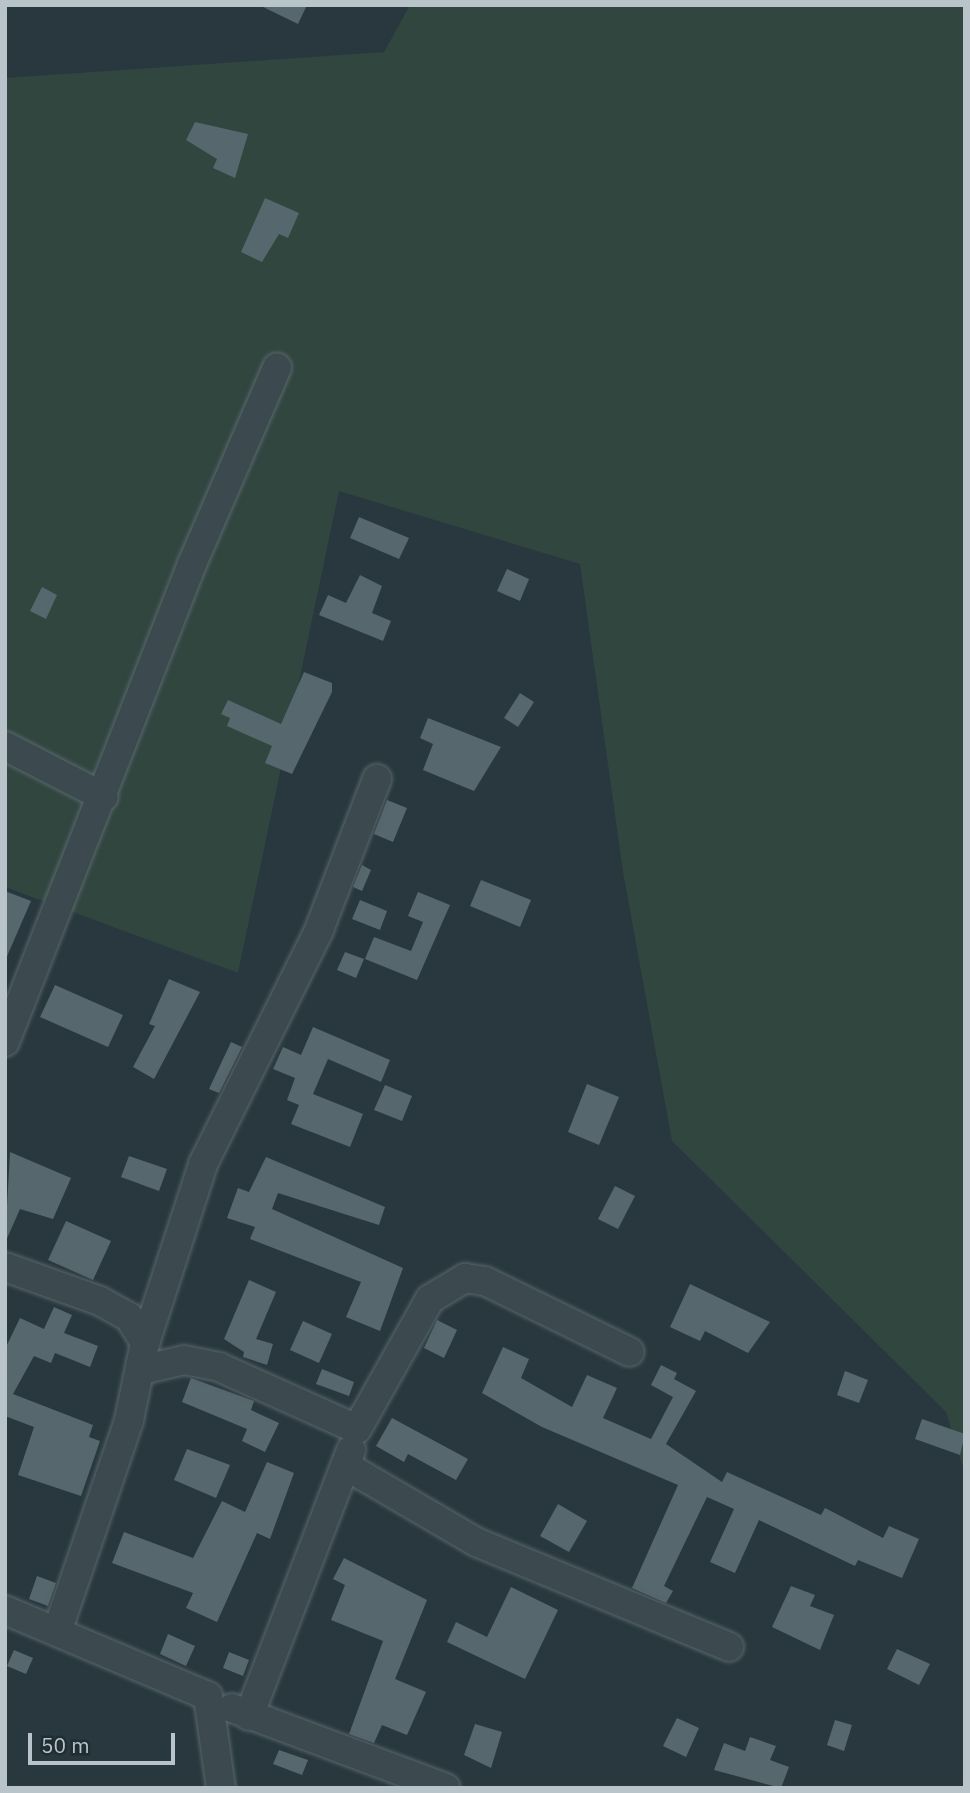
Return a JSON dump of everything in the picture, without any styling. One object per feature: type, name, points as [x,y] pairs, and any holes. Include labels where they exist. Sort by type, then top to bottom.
[{"type":"street","points":[[5,1042],[104,797],[192,564],[277,368]]},
{"type":"street","points":[[5,746],[104,797]]},
{"type":"street","points":[[58,1629],[215,1135],[319,930],[377,779]]},
{"type":"street","points":[[5,1267],[100,1301],[129,1317],[143,1357]]},
{"type":"street","points":[[249,1716],[346,1466],[357,1429],[430,1299],[465,1278],[485,1281],[630,1352]]},
{"type":"street","points":[[143,1357],[184,1360],[219,1367],[357,1429]]},
{"type":"street","points":[[346,1466],[476,1542],[729,1647]]},
{"type":"street","points":[[5,1610],[58,1629],[249,1716],[446,1788]]},
{"type":"street","points":[[208,1696],[221,1788]]},
{"type":"green space","points":[[410,5],[965,5],[965,1474],[946,1412],[672,1141],[623,872],[580,564],[339,491],[238,973],[5,887],[5,78],[384,52]]},
{"type":"building","points":[[259,5],[307,5],[298,24]]},
{"type":"building","points":[[195,122],[248,134],[235,178],[213,168],[217,159],[186,140]]},
{"type":"building","points":[[265,198],[299,213],[288,238],[279,234],[262,262],[241,252]]},
{"type":"building","points":[[359,517],[409,538],[399,559],[350,538]]},
{"type":"building","points":[[507,569],[529,579],[520,601],[497,591]]},
{"type":"building","points":[[360,575],[382,586],[372,613],[391,621],[383,641],[319,615],[328,595],[346,603]]},
{"type":"building","points":[[42,587],[57,595],[46,619],[30,611]]},
{"type":"building","points":[[304,672],[332,683],[332,692],[292,774],[265,763],[272,746],[227,726],[230,718],[221,714],[228,700],[281,724]]},
{"type":"building","points":[[520,693],[534,702],[518,727],[504,718]]},
{"type":"building","points":[[428,718],[501,747],[474,791],[423,770],[433,744],[420,738]]},
{"type":"building","points":[[387,800],[407,808],[393,842],[374,834]]},
{"type":"building","points":[[362,865],[371,870],[362,891],[353,887]]},
{"type":"building","points":[[481,880],[531,900],[520,927],[470,906]]},
{"type":"building","points":[[5,891],[31,901],[5,961]]},
{"type":"building","points":[[418,892],[450,905],[417,980],[365,959],[374,937],[411,951],[423,922],[408,916]]},
{"type":"building","points":[[360,900],[387,911],[380,930],[352,919]]},
{"type":"building","points":[[345,952],[364,959],[356,978],[337,970]]},
{"type":"building","points":[[169,979],[200,992],[154,1079],[133,1067],[155,1026],[149,1024]]},
{"type":"building","points":[[55,985],[123,1015],[108,1047],[40,1017]]},
{"type":"building","points":[[313,1027],[390,1060],[381,1082],[328,1059],[313,1094],[363,1114],[350,1147],[291,1124],[299,1105],[287,1100],[295,1078],[273,1069],[283,1047],[301,1055]]},
{"type":"building","points":[[231,1042],[242,1047],[219,1093],[209,1089]]},
{"type":"building","points":[[587,1084],[619,1097],[599,1145],[568,1132]]},
{"type":"building","points":[[385,1085],[412,1096],[402,1121],[374,1110]]},
{"type":"building","points":[[10,1152],[71,1178],[53,1219],[20,1209],[5,1243]]},
{"type":"building","points":[[129,1156],[167,1169],[159,1191],[121,1177]]},
{"type":"building","points":[[266,1157],[385,1207],[379,1225],[278,1193],[272,1209],[403,1268],[380,1331],[346,1317],[361,1282],[250,1239],[255,1227],[227,1218],[238,1188],[249,1192]]},
{"type":"building","points":[[615,1186],[635,1196],[618,1229],[598,1219]]},
{"type":"building","points":[[66,1221],[111,1241],[93,1280],[48,1260]]},
{"type":"building","points":[[249,1280],[276,1292],[256,1339],[273,1344],[267,1365],[243,1357],[244,1352],[224,1339]]},
{"type":"building","points":[[690,1284],[770,1322],[748,1353],[705,1331],[700,1341],[670,1327]]},
{"type":"building","points":[[54,1307],[72,1315],[64,1333],[98,1346],[90,1367],[55,1353],[51,1363],[34,1356],[13,1394],[93,1425],[89,1437],[100,1441],[81,1496],[18,1475],[34,1427],[5,1416],[5,1349],[20,1318],[44,1329]]},
{"type":"building","points":[[437,1320],[457,1330],[444,1358],[424,1348]]},
{"type":"building","points":[[303,1321],[332,1334],[319,1363],[290,1350]]},
{"type":"building","points":[[503,1347],[529,1359],[521,1378],[572,1407],[587,1375],[617,1388],[603,1418],[651,1439],[673,1397],[651,1385],[661,1365],[677,1373],[674,1379],[696,1391],[666,1444],[722,1482],[727,1472],[821,1515],[825,1508],[883,1538],[889,1526],[919,1539],[902,1578],[858,1560],[855,1566],[759,1520],[735,1573],[710,1562],[734,1509],[707,1497],[664,1586],[673,1591],[666,1603],[632,1588],[678,1485],[542,1427],[482,1393]]},
{"type":"building","points":[[322,1369],[354,1382],[349,1396],[316,1384]]},
{"type":"building","points":[[845,1371],[868,1380],[859,1403],[837,1395]]},
{"type":"building","points":[[191,1378],[254,1401],[251,1410],[279,1423],[265,1452],[242,1441],[247,1429],[182,1402]]},
{"type":"building","points":[[392,1418],[468,1459],[456,1480],[408,1454],[404,1462],[376,1446]]},
{"type":"building","points":[[922,1419],[965,1434],[960,1455],[915,1439]]},
{"type":"building","points":[[187,1449],[230,1465],[216,1498],[174,1480]]},
{"type":"building","points":[[267,1462],[294,1473],[270,1539],[257,1533],[217,1622],[186,1608],[193,1593],[112,1563],[124,1532],[193,1558],[222,1501],[245,1512]]},
{"type":"building","points":[[558,1504],[587,1521],[569,1552],[540,1536]]},
{"type":"building","points":[[344,1558],[427,1600],[395,1679],[426,1692],[407,1735],[382,1725],[374,1743],[349,1734],[383,1641],[331,1620],[345,1585],[333,1579]]},
{"type":"building","points":[[37,1576],[56,1583],[48,1606],[29,1599]]},
{"type":"building","points":[[791,1586],[815,1595],[810,1606],[834,1615],[820,1650],[772,1627]]},
{"type":"building","points":[[511,1587],[558,1610],[525,1679],[447,1642],[456,1622],[487,1637]]},
{"type":"building","points":[[168,1634],[195,1646],[186,1666],[160,1654]]},
{"type":"building","points":[[897,1649],[930,1664],[919,1685],[887,1669]]},
{"type":"building","points":[[14,1650],[33,1658],[26,1674],[7,1666]]},
{"type":"building","points":[[229,1652],[249,1660],[243,1676],[223,1668]]},
{"type":"building","points":[[677,1718],[699,1728],[686,1757],[663,1746]]},
{"type":"building","points":[[835,1720],[852,1725],[844,1751],[827,1745]]},
{"type":"building","points":[[475,1724],[502,1732],[491,1768],[464,1755]]},
{"type":"building","points":[[750,1737],[776,1746],[770,1760],[789,1767],[781,1788],[714,1770],[724,1743],[745,1751]]},
{"type":"building","points":[[279,1750],[308,1760],[302,1775],[273,1764]]}]
